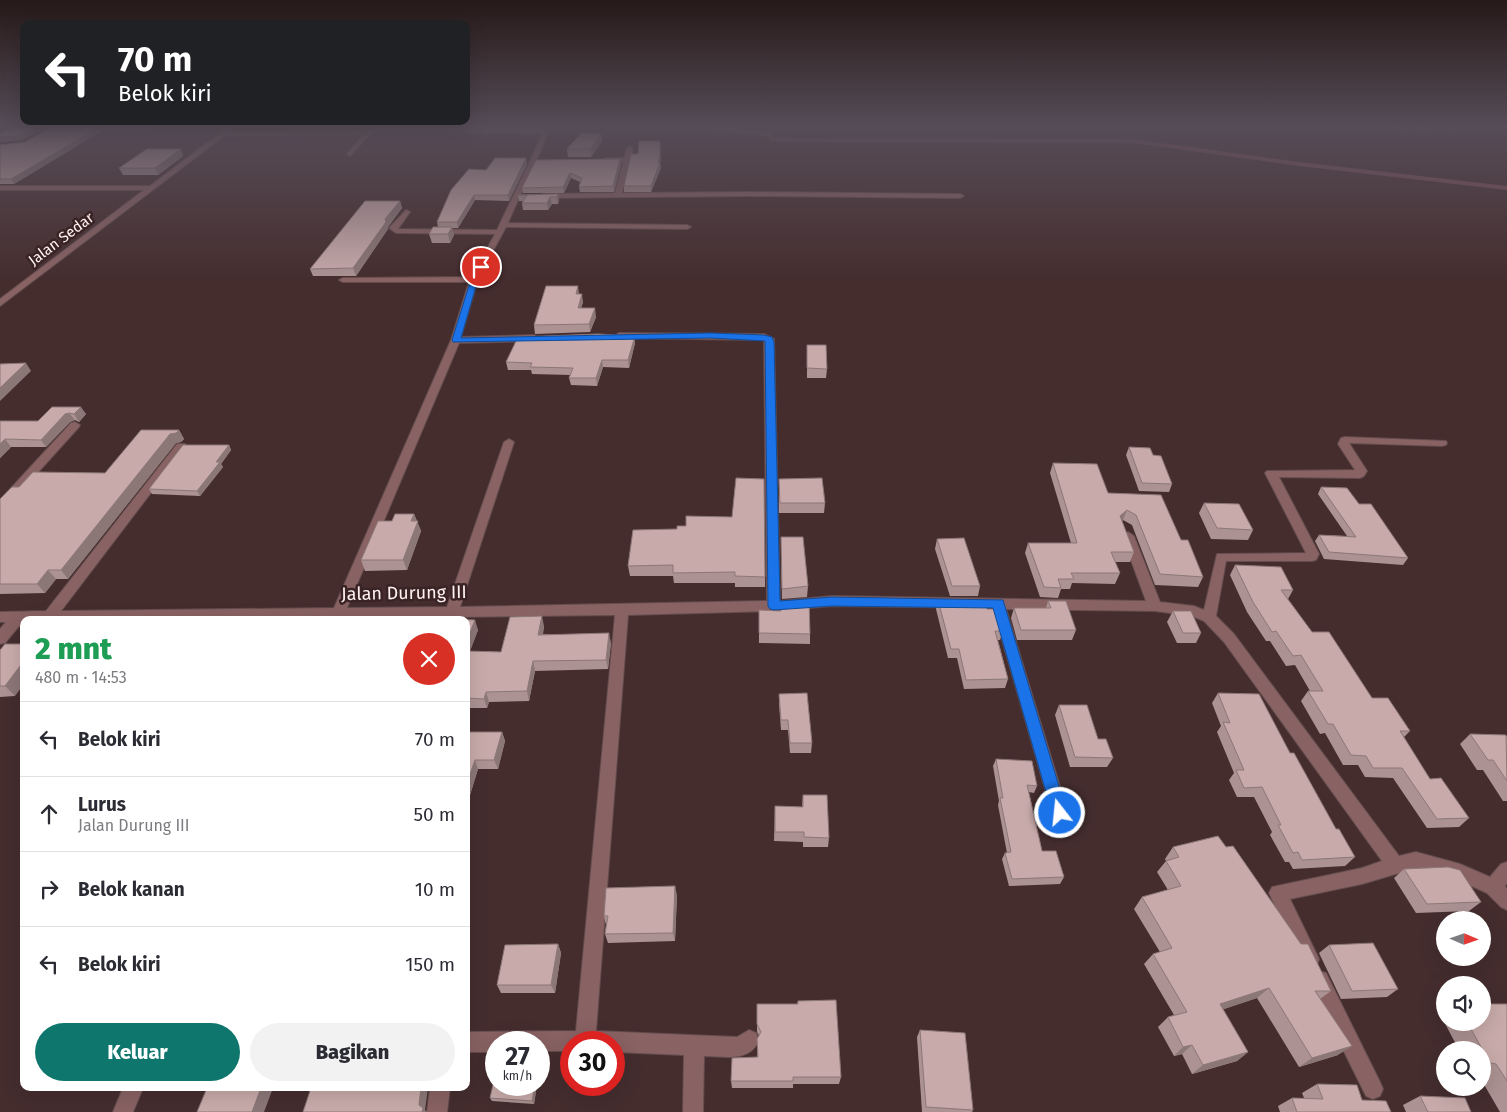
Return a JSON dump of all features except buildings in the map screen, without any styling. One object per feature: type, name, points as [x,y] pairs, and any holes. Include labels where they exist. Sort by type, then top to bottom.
[{"type":"street","name":"Jalan Sedar","points":[[0,303],[167,177]]},
{"type":"street","points":[[337,616],[456,340],[474,279],[520,197],[528,177]]},
{"type":"street","points":[[618,195],[623,177]]},
{"type":"street","points":[[0,188],[152,188]]},
{"type":"street","points":[[534,197],[776,194],[960,196]]},
{"type":"street","points":[[406,212],[393,228],[396,231],[687,226]]},
{"type":"street","points":[[343,280],[474,279]]},
{"type":"street","points":[[608,336],[711,336],[764,337],[769,339],[774,606]]},
{"type":"street","points":[[456,340],[542,338]]},
{"type":"street","points":[[0,507],[76,425]]},
{"type":"street","points":[[1395,865],[1229,638],[1209,617],[1221,557],[1312,557],[1313,554],[1271,473],[1360,474],[1361,471],[1343,444],[1345,440],[1442,442]]},
{"type":"street","points":[[451,615],[509,442]]},
{"type":"street","points":[[50,616],[181,446]]},
{"type":"street","points":[[1124,526],[1155,606]]},
{"type":"street","name":"Jalan Durung III","points":[[0,617],[451,615],[774,606],[832,601],[1155,606],[1194,611],[1209,617]]},
{"type":"street","points":[[998,603],[1060,813]]},
{"type":"street","points":[[586,1031],[622,610]]},
{"type":"street","points":[[0,639],[18,616]]},
{"type":"street","points":[[1373,1089],[1278,892],[1362,876],[1416,860],[1460,872],[1493,887],[1507,901]]},
{"type":"street","points":[[1493,887],[1507,870]]},
{"type":"street","points":[[625,1042],[740,1046],[749,1040]]},
{"type":"street","points":[[470,1042],[560,1041]]},
{"type":"street","points":[[693,1112],[694,1045]]},
{"type":"street","points":[[123,1112],[132,1091]]},
{"type":"street","points":[[436,1112],[440,1091]]},
{"type":"waterway","points":[[1411,177],[1507,188]]},
{"type":"route","points":[[481,267],[474,279],[456,340],[599,336],[711,336],[764,337],[769,339],[774,606],[832,601],[998,603],[1060,813]]}]
